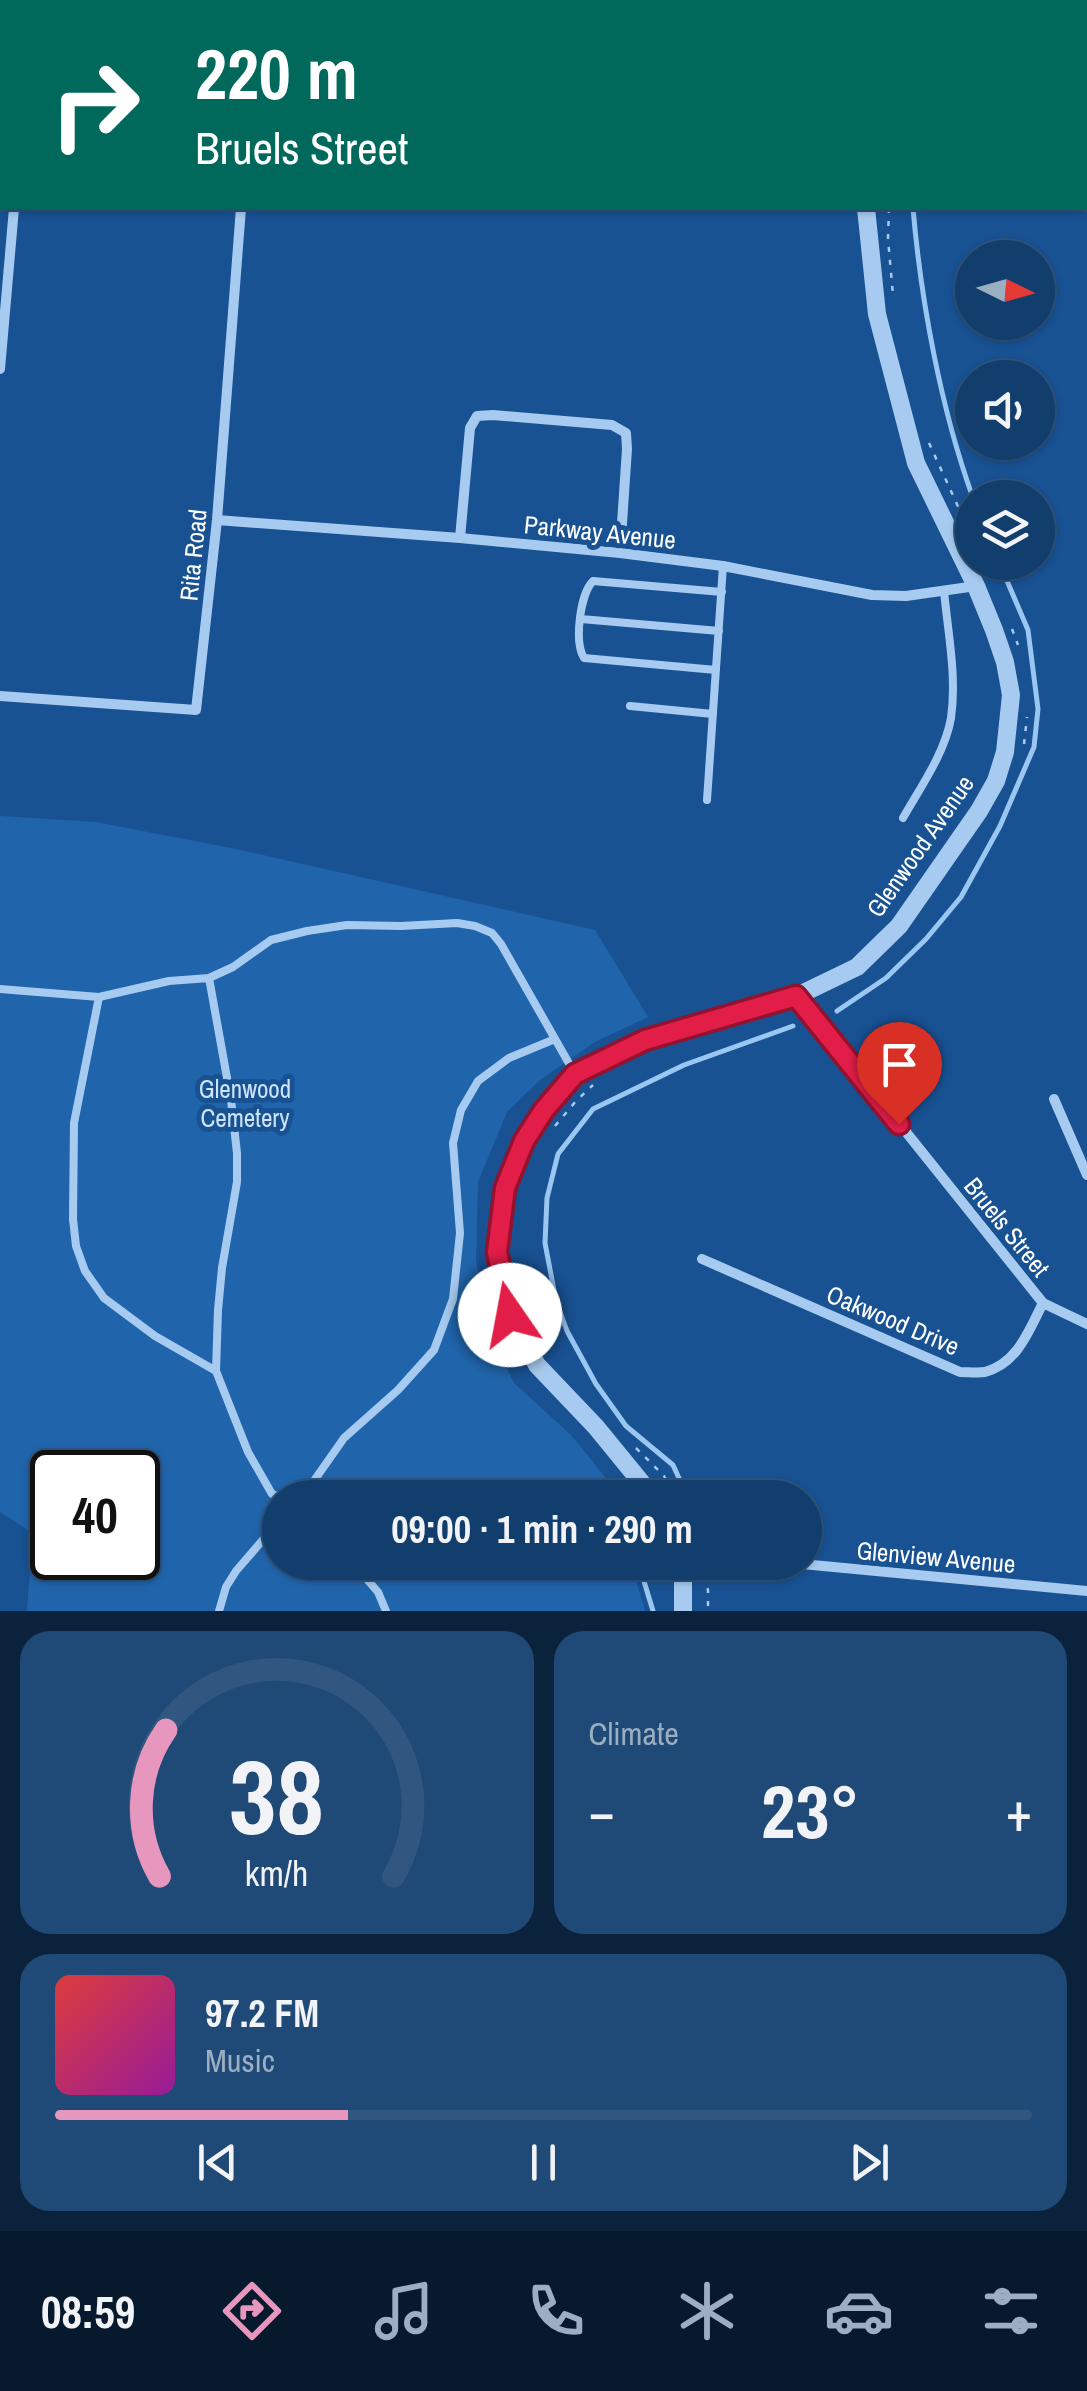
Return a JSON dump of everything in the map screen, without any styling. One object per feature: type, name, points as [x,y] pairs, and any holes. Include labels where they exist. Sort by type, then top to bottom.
[{"type":"street","points":[[0,370],[14,210]]},
{"type":"street","name":"Rita Road","points":[[0,696],[196,710],[218,520],[241,210]]},
{"type":"street","name":"Glenwood Avenue","points":[[639,1480],[537,1365],[510,1315],[497,1252],[505,1188],[524,1141],[575,1074],[645,1040],[796,996],[857,967],[899,926],[980,811],[996,781],[1005,752],[1011,695],[1005,662],[976,586],[916,463],[877,314],[866,210]]},
{"type":"street","points":[[460,538],[470,428],[477,416],[612,425],[626,433],[620,553]]},
{"type":"street","name":"Parkway Avenue","points":[[218,520],[620,553],[723,566],[872,595],[906,596],[976,586]]},
{"type":"street","name":"Bruels Street","points":[[796,996],[1043,1303],[1087,1324]]},
{"type":"street","points":[[1054,1099],[1087,1175]]},
{"type":"street","name":"Oakwood Drive","points":[[702,1259],[960,1372],[984,1372],[1020,1350],[1043,1303]]},
{"type":"street","name":"Glenview Avenue","points":[[822,1566],[1087,1591]]},
{"type":"street","points":[[683,1580],[683,1611]]},
{"type":"lane","points":[[707,800],[723,566]]},
{"type":"lane","points":[[716,670],[584,658],[579,650],[581,619],[584,594],[594,582],[722,592]]},
{"type":"lane","points":[[903,818],[938,756],[950,721],[952,684],[944,592]]},
{"type":"lane","points":[[581,619],[719,631]]},
{"type":"lane","points":[[630,706],[713,714]]},
{"type":"lane","points":[[0,990],[100,998],[169,980],[208,978],[234,967],[271,940],[307,931],[347,925],[457,923],[492,932],[575,1074]]},
{"type":"lane","points":[[208,978],[237,1153],[237,1182],[222,1268],[216,1372],[248,1452],[264,1480]]},
{"type":"lane","points":[[100,998],[74,1123],[76,1246],[85,1271],[104,1298],[155,1336],[216,1372]]},
{"type":"lane","points":[[315,1480],[344,1438],[398,1390],[434,1350],[453,1299],[460,1233],[454,1143],[460,1110],[478,1081],[509,1058],[555,1038]]},
{"type":"lane","points":[[219,1611],[226,1587],[262,1541]]},
{"type":"lane","points":[[368,1580],[386,1611]]},
{"type":"path","points":[[889,210],[893,295]]},
{"type":"path","points":[[927,436],[955,501]]},
{"type":"path","points":[[1010,624],[1019,652]]},
{"type":"path","points":[[1024,745],[1026,712]]},
{"type":"path","points":[[552,1131],[602,1076]]},
{"type":"path","points":[[637,1449],[666,1480]]},
{"type":"path","points":[[706,1580],[708,1611]]},
{"type":"green space","name":"Glenwood Cemetery","points":[[0,816],[96,822],[236,849],[595,930],[648,1017],[595,1042],[540,1080],[507,1112],[478,1182],[476,1260],[492,1337],[514,1383],[571,1435],[608,1480],[262,1480],[262,1580],[636,1580],[645,1611],[27,1611],[30,1572],[30,1580],[160,1580],[160,1450],[30,1450],[30,1531],[0,1512]]},
{"type":"waterway","points":[[913,210],[934,355],[967,480]]},
{"type":"waterway","points":[[837,1011],[886,978],[961,897],[1000,826],[1034,747],[1038,709],[1028,630],[1007,580]]},
{"type":"waterway","points":[[680,1480],[673,1465],[626,1426],[596,1384],[567,1331],[556,1301],[545,1243],[547,1198],[558,1154],[593,1109],[684,1065],[793,1026]]},
{"type":"waterway","points":[[644,1580],[653,1611]]},
{"type":"route","points":[[510,1315],[497,1252],[505,1188],[524,1141],[544,1110],[575,1074],[591,1065],[645,1040],[796,996],[899,1124]]}]
